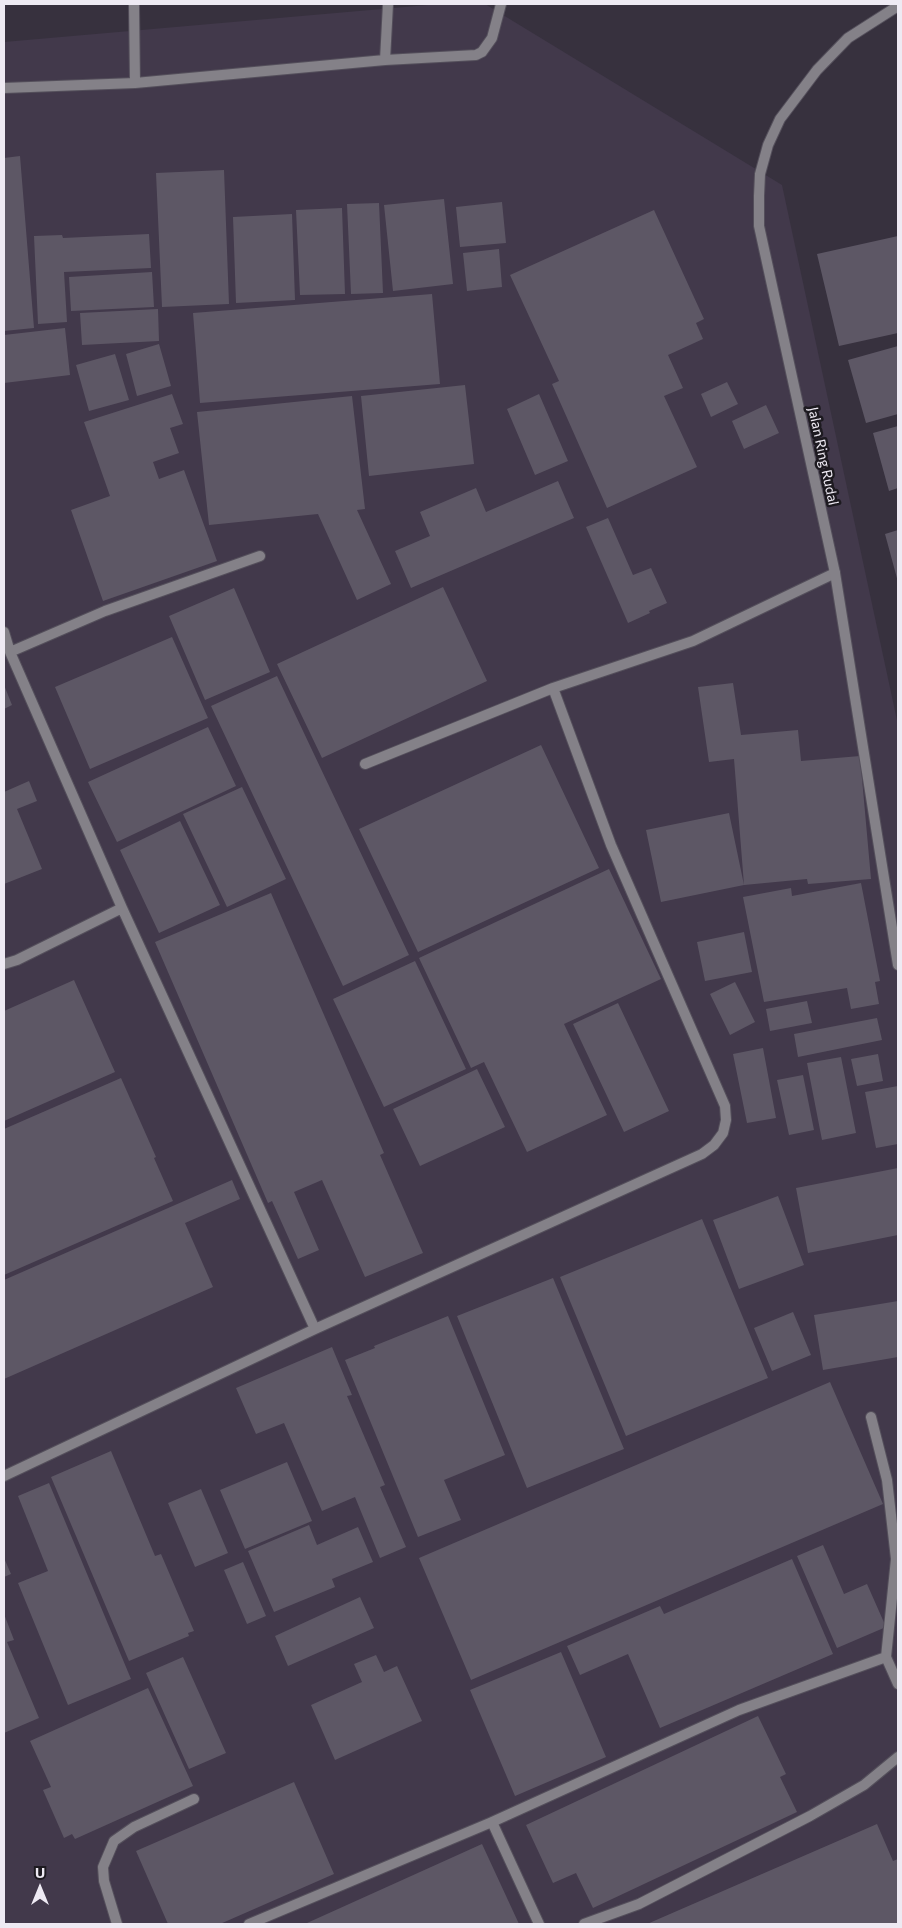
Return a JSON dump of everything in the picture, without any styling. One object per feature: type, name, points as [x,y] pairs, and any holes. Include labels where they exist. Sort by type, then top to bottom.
[{"type":"street","points":[[134,4],[135,83]]},
{"type":"street","points":[[385,60],[388,4]]},
{"type":"street","points":[[4,88],[135,83],[385,60],[469,56],[482,52],[492,38],[501,4]]},
{"type":"street","name":"Jalan Ring Rudal","points":[[898,6],[848,38],[817,70],[780,119],[768,145],[760,174],[759,226],[835,574],[896,935],[898,965]]},
{"type":"street","points":[[10,652],[105,611],[260,556]]},
{"type":"street","points":[[365,764],[553,688],[693,641],[835,574]]},
{"type":"street","points":[[4,632],[10,652],[122,908],[314,1329]]},
{"type":"street","points":[[4,1476],[314,1329],[702,1154],[714,1145],[723,1134],[726,1120],[725,1106],[611,845],[553,688]]},
{"type":"street","points":[[4,964],[17,960],[122,908]]},
{"type":"street","points":[[871,1418],[886,1480],[896,1560],[886,1657],[898,1684]]},
{"type":"street","points":[[249,1924],[492,1822],[739,1710],[886,1657]]},
{"type":"street","points":[[584,1924],[639,1904],[810,1816],[864,1785],[898,1757]]},
{"type":"street","points":[[116,1924],[104,1881],[103,1867],[114,1841],[134,1827],[194,1799]]},
{"type":"street","points":[[492,1822],[539,1924]]},
{"type":"shaded area","points":[[439,4],[485,4],[782,185],[898,725],[898,1924],[4,1924],[4,42]]},
{"type":"building","points":[[20,156],[34,328],[4,331],[4,158]]},
{"type":"building","points":[[224,170],[229,304],[162,307],[156,173]]},
{"type":"building","points":[[444,199],[453,284],[393,291],[384,205]]},
{"type":"building","points":[[502,202],[506,243],[460,247],[456,207]]},
{"type":"building","points":[[379,203],[383,293],[351,294],[347,204]]},
{"type":"building","points":[[342,208],[345,294],[300,295],[296,210]]},
{"type":"building","points":[[654,210],[704,319],[696,323],[703,339],[668,355],[683,388],[664,396],[697,467],[607,508],[552,384],[559,381],[510,275]]},
{"type":"building","points":[[292,214],[295,300],[236,303],[233,217]]},
{"type":"building","points":[[149,234],[151,268],[64,272],[67,322],[38,324],[34,236],[62,235],[63,238]]},
{"type":"building","points":[[898,236],[898,333],[839,346],[817,254]]},
{"type":"building","points":[[499,249],[502,287],[467,291],[463,253]]},
{"type":"building","points":[[152,272],[154,307],[71,311],[69,277]]},
{"type":"building","points":[[432,294],[440,384],[200,403],[193,313]]},
{"type":"building","points":[[158,309],[159,341],[82,345],[80,313]]},
{"type":"building","points":[[65,328],[70,375],[4,383],[4,335]]},
{"type":"building","points":[[159,344],[171,386],[137,396],[126,354]]},
{"type":"building","points":[[898,346],[898,414],[866,423],[848,360]]},
{"type":"building","points":[[115,354],[129,400],[89,411],[76,365]]},
{"type":"building","points":[[727,382],[738,404],[711,417],[701,394]]},
{"type":"building","points":[[465,385],[474,464],[369,476],[361,396]]},
{"type":"building","points":[[172,394],[183,424],[170,428],[179,453],[153,462],[159,479],[184,470],[217,561],[103,601],[71,510],[110,496],[84,422]]},
{"type":"building","points":[[539,394],[568,461],[535,475],[507,409]]},
{"type":"building","points":[[352,396],[365,509],[357,510],[391,584],[357,600],[318,514],[209,525],[197,412]]},
{"type":"building","points":[[766,405],[779,433],[744,449],[732,421]]},
{"type":"building","points":[[898,426],[898,488],[889,491],[873,433]]},
{"type":"building","points":[[558,481],[574,518],[411,588],[395,551],[430,536],[420,512],[476,488],[486,512]]},
{"type":"building","points":[[608,518],[633,575],[651,568],[667,603],[628,623],[586,527]]},
{"type":"building","points":[[898,530],[898,582],[885,534]]},
{"type":"building","points":[[443,587],[487,681],[322,758],[277,664]]},
{"type":"building","points":[[234,588],[270,672],[205,700],[169,616]]},
{"type":"building","points":[[172,637],[208,718],[90,769],[55,687]]},
{"type":"building","points":[[277,676],[409,955],[343,986],[211,706]]},
{"type":"building","points":[[733,683],[741,735],[798,730],[801,761],[860,756],[871,879],[808,884],[807,879],[744,885],[734,759],[709,762],[698,687]]},
{"type":"building","points":[[4,685],[12,705],[4,709]]},
{"type":"building","points":[[208,727],[236,786],[117,842],[88,782]]},
{"type":"building","points":[[541,745],[599,868],[418,952],[359,829]]},
{"type":"building","points":[[29,781],[37,801],[17,809],[42,869],[4,884],[4,792]]},
{"type":"building","points":[[242,787],[286,879],[227,907],[183,814]]},
{"type":"building","points":[[729,813],[744,885],[661,902],[646,830]]},
{"type":"building","points":[[180,821],[220,905],[159,933],[120,850]]},
{"type":"building","points":[[609,869],[661,979],[564,1024],[607,1115],[527,1152],[484,1062],[471,1068],[419,958]]},
{"type":"building","points":[[861,883],[880,981],[875,982],[879,1004],[851,1009],[847,988],[764,1002],[743,897],[791,888],[792,896]]},
{"type":"building","points":[[271,893],[384,1153],[380,1155],[423,1253],[365,1277],[322,1180],[294,1192],[319,1250],[298,1259],[272,1201],[268,1203],[155,942]]},
{"type":"building","points":[[744,932],[752,972],[705,981],[697,942]]},
{"type":"building","points":[[415,961],[466,1069],[384,1107],[333,999]]},
{"type":"building","points":[[74,980],[115,1072],[4,1121],[4,1011]]},
{"type":"building","points":[[735,982],[755,1022],[730,1035],[710,994]]},
{"type":"building","points":[[807,1001],[812,1023],[770,1031],[766,1009]]},
{"type":"building","points":[[618,1003],[669,1111],[624,1132],[573,1024]]},
{"type":"building","points":[[877,1018],[882,1040],[798,1057],[794,1034]]},
{"type":"building","points":[[763,1048],[776,1118],[747,1123],[733,1054]]},
{"type":"building","points":[[878,1054],[883,1081],[857,1086],[851,1059]]},
{"type":"building","points":[[841,1057],[856,1133],[822,1140],[807,1063]]},
{"type":"building","points":[[477,1069],[505,1127],[420,1166],[393,1109]]},
{"type":"building","points":[[803,1075],[814,1130],[789,1135],[777,1080]]},
{"type":"building","points":[[121,1078],[173,1201],[4,1275],[4,1129]]},
{"type":"building","points":[[898,1086],[898,1144],[876,1148],[865,1092]]},
{"type":"building","points":[[898,1168],[898,1235],[808,1253],[796,1188]]},
{"type":"building","points":[[232,1180],[240,1199],[185,1223],[213,1287],[4,1379],[4,1280]]},
{"type":"building","points":[[778,1196],[804,1265],[739,1289],[713,1220]]},
{"type":"building","points":[[702,1219],[768,1378],[626,1436],[560,1277]]},
{"type":"building","points":[[553,1278],[624,1449],[527,1488],[457,1316]]},
{"type":"building","points":[[898,1301],[898,1357],[823,1370],[814,1315]]},
{"type":"building","points":[[793,1312],[811,1355],[772,1371],[754,1328]]},
{"type":"building","points":[[448,1316],[505,1455],[444,1480],[461,1520],[418,1537],[345,1360]]},
{"type":"building","points":[[332,1347],[352,1395],[347,1396],[385,1485],[380,1487],[406,1547],[380,1558],[355,1497],[322,1511],[284,1423],[256,1434],[236,1388]]},
{"type":"building","points":[[830,1382],[883,1504],[471,1680],[419,1558]]},
{"type":"building","points":[[111,1451],[155,1556],[161,1554],[194,1631],[188,1633],[189,1636],[129,1661],[51,1477]]},
{"type":"building","points":[[287,1462],[312,1521],[245,1549],[220,1490]]},
{"type":"building","points":[[49,1483],[131,1679],[68,1705],[18,1583],[48,1571],[18,1496]]},
{"type":"building","points":[[201,1489],[228,1553],[195,1567],[168,1503]]},
{"type":"building","points":[[309,1525],[317,1545],[358,1527],[373,1562],[332,1579],[335,1587],[274,1612],[248,1551]]},
{"type":"building","points":[[823,1545],[844,1594],[867,1584],[886,1627],[837,1648],[797,1556]]},
{"type":"building","points":[[4,1558],[11,1574],[4,1577]]},
{"type":"building","points":[[792,1559],[833,1654],[660,1728],[628,1654],[580,1675],[567,1646],[660,1606],[664,1614]]},
{"type":"building","points":[[243,1562],[266,1616],[247,1624],[224,1570]]},
{"type":"building","points":[[360,1597],[374,1628],[288,1666],[275,1636]]},
{"type":"building","points":[[4,1614],[14,1640],[7,1642],[39,1718],[4,1733]]},
{"type":"building","points":[[561,1652],[606,1757],[515,1796],[470,1690]]},
{"type":"building","points":[[376,1655],[384,1672],[397,1666],[422,1721],[335,1760],[311,1705],[362,1682],[354,1664]]},
{"type":"building","points":[[183,1657],[226,1753],[189,1769],[146,1673]]},
{"type":"building","points":[[148,1688],[193,1786],[75,1839],[72,1834],[64,1838],[43,1790],[51,1787],[30,1741]]},
{"type":"building","points":[[758,1716],[786,1774],[780,1777],[797,1812],[593,1908],[576,1873],[553,1883],[526,1825]]},
{"type":"building","points":[[294,1782],[334,1874],[220,1924],[168,1924],[136,1851]]},
{"type":"building","points":[[877,1824],[893,1861],[898,1859],[898,1924],[647,1924]]},
{"type":"building","points":[[482,1844],[519,1924],[307,1924],[307,1923]]}]
